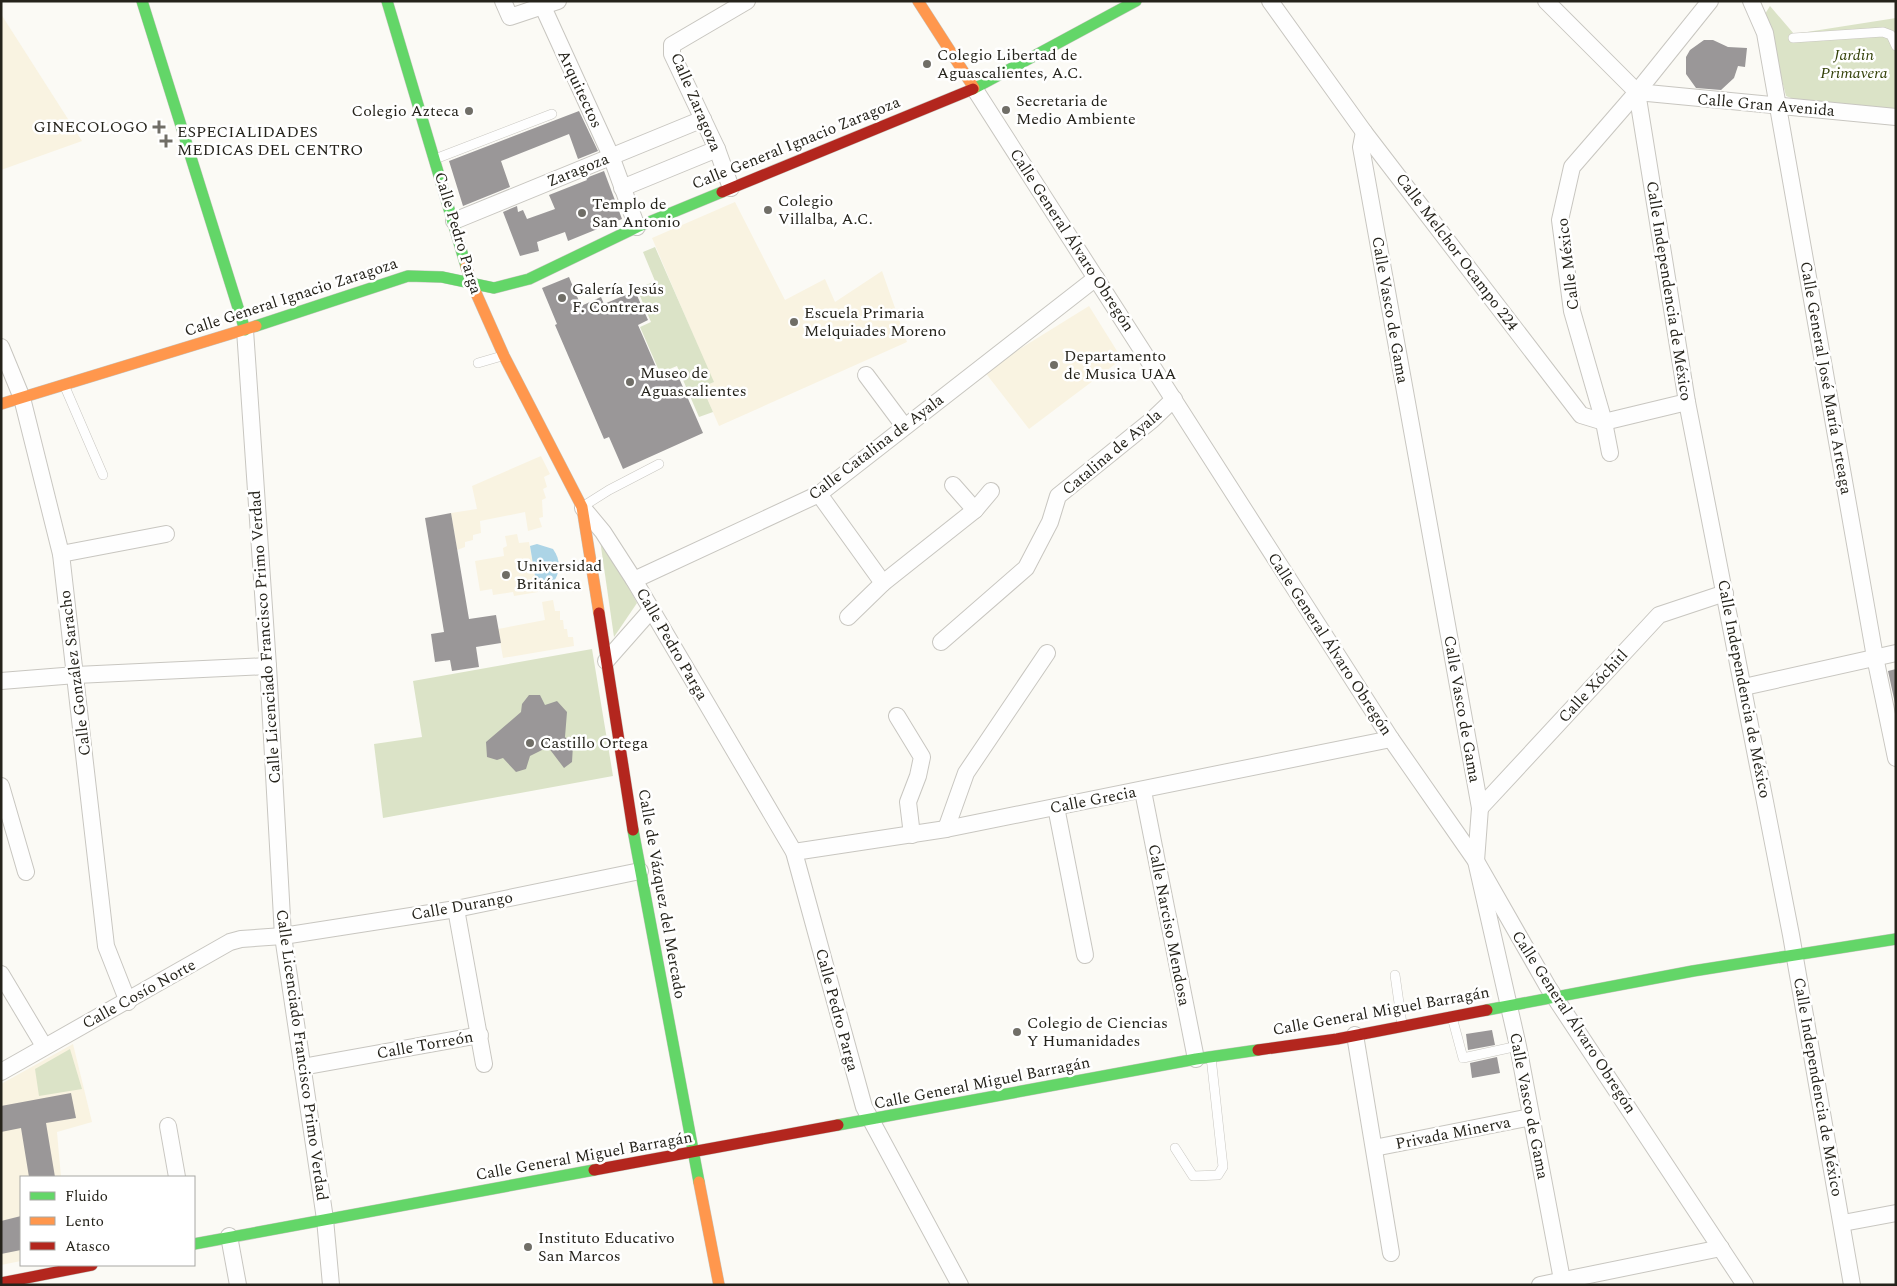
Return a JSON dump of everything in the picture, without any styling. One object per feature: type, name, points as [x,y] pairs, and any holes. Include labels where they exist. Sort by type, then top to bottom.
[{"type":"street","name":"Calle Licenciado Francisco Primo Verdad","points":[[142,1],[244,330],[268,666],[283,936],[325,1219],[331,1285]]},
{"type":"street","name":"Calle Pedro Parga","points":[[387,1],[472,284],[504,356],[582,507],[603,532],[634,580],[794,852],[864,1107],[960,1285]]},
{"type":"street","points":[[503,1],[510,17],[551,4]]},
{"type":"street","name":"Calle Zaragoza","points":[[731,188],[703,119],[672,54],[672,45],[747,1]]},
{"type":"street","name":"Calle General Álvaro Obregón","points":[[918,1],[1391,739],[1476,861],[1548,986],[1745,1285]]},
{"type":"street","name":"Calle General Ignacio Zaragoza","points":[[1,404],[244,330],[408,276],[442,277],[494,288],[529,279],[637,227],[974,88],[1136,1]]},
{"type":"street","name":"Calle Melchor Ocampo 224","points":[[1270,1],[1364,132],[1581,415],[1604,422]]},
{"type":"street","points":[[1546,1],[1637,92]]},
{"type":"street","name":"Calle México","points":[[1610,453],[1604,422],[1572,311],[1560,220],[1572,167],[1637,92],[1710,1]]},
{"type":"street","name":"Calle General José María Arteaga","points":[[1751,1],[1765,33],[1779,105],[1875,657],[1896,758]]},
{"type":"street","name":"Arquitectos","points":[[551,4],[637,227]]},
{"type":"street","name":"Calle Gran Avenida","points":[[1637,92],[1896,117]]},
{"type":"street","name":"Calle Independencia de México","points":[[1637,92],[1687,402],[1744,687],[1794,952],[1852,1285]]},
{"type":"street","name":"Zaragoza","points":[[454,221],[703,119]]},
{"type":"street","name":"Calle Vasco de Gama","points":[[1364,132],[1361,147],[1480,808],[1476,861],[1518,1046],[1562,1282]]},
{"type":"street","name":"Zaragoza","points":[[622,188],[716,149]]},
{"type":"street","name":"Calle Catalina de Ayala","points":[[634,580],[819,494],[1096,278]]},
{"type":"street","name":"Calle González Saracho","points":[[1,347],[22,398],[61,554],[106,946],[128,1002]]},
{"type":"street","points":[[866,375],[904,426]]},
{"type":"street","name":"Catalina de Ayala","points":[[941,642],[1026,568],[1050,522],[1058,496],[1152,420],[1174,399]]},
{"type":"street","points":[[1604,422],[1687,402]]},
{"type":"street","points":[[953,485],[975,510]]},
{"type":"street","points":[[848,617],[883,584],[975,510],[991,491]]},
{"type":"street","points":[[819,494],[883,584]]},
{"type":"street","name":"Calle de Vázquez del Mercado","points":[[582,507],[640,871],[719,1285]]},
{"type":"street","points":[[61,554],[166,534]]},
{"type":"street","name":"Calle Xóchitl","points":[[1480,808],[1659,615],[1725,592]]},
{"type":"street","points":[[606,661],[651,610]]},
{"type":"street","points":[[1744,687],[1896,652]]},
{"type":"street","points":[[946,829],[966,773],[1047,653]]},
{"type":"street","points":[[1,681],[76,675],[268,666]]},
{"type":"street","points":[[896,716],[922,757],[918,776],[908,802],[912,835]]},
{"type":"street","name":"Calle Grecia","points":[[794,852],[946,829],[1391,739]]},
{"type":"street","points":[[1,786],[26,872]]},
{"type":"street","name":"Calle Narciso Mendosa","points":[[1143,790],[1204,1058]]},
{"type":"street","points":[[1056,807],[1085,955]]},
{"type":"street","name":"Calle Durango","points":[[283,936],[456,909],[640,871]]},
{"type":"street","name":"Calle Torreón","points":[[302,1067],[480,1035],[456,909]]},
{"type":"street","name":"Calle Cosío Norte","points":[[1,1072],[44,1046],[128,1002],[230,942],[241,939],[283,936]]},
{"type":"street","name":"Calle General Miguel Barragán","points":[[195,1244],[1204,1058],[1356,1035],[1452,1015],[1794,952],[1896,939]]},
{"type":"street","points":[[1,974],[44,1046]]},
{"type":"street","points":[[480,1035],[484,1064]]},
{"type":"street","name":"Privada Minerva","points":[[1356,1035],[1391,1253]]},
{"type":"street","name":"Privada Minerva","points":[[1374,1148],[1532,1117]]},
{"type":"street","points":[[168,1126],[177,1176]]},
{"type":"street","points":[[1842,1223],[1896,1213]]},
{"type":"street","points":[[229,1236],[238,1285]]},
{"type":"street","points":[[1540,1285],[1721,1248]]},
{"type":"street","points":[[1,1283],[87,1266]]},
{"type":"lane","points":[[1793,38],[1883,32],[1891,35],[1896,46]]},
{"type":"lane","points":[[435,159],[552,114]]},
{"type":"lane","points":[[478,362],[504,356]]},
{"type":"lane","points":[[64,384],[103,475]]},
{"type":"lane","points":[[582,507],[609,490],[658,464]]},
{"type":"lane","points":[[1395,975],[1402,1025]]},
{"type":"lane","points":[[1452,1015],[1463,1058],[1518,1046]]},
{"type":"lane","points":[[1175,1148],[1193,1176],[1218,1175],[1221,1172],[1223,1167],[1204,1058]]},
{"type":"shaded area","points":[[1,14],[82,141],[1,170]]},
{"type":"shaded area","name":"Escuela Primaria Melquiades Moreno","points":[[735,202],[785,300],[825,279],[835,302],[882,271],[907,342],[719,426],[702,387],[713,382],[652,238]]},
{"type":"shaded area","name":"Departamento de Musica UAA","points":[[1089,306],[1122,359],[1029,429],[984,371]]},
{"type":"shaded area","points":[[541,456],[550,474],[544,477],[547,487],[543,489],[546,498],[542,500],[543,517],[539,518],[542,527],[528,531],[525,512],[480,521],[481,533],[473,535],[473,540],[465,542],[465,547],[457,550],[451,513],[477,509],[472,486]]},
{"type":"shaded area","name":"Universidad Británica","points":[[517,534],[519,543],[529,542],[538,592],[514,596],[513,592],[493,595],[492,589],[480,591],[475,561],[504,556],[503,548],[507,546],[505,536]]},
{"type":"shaded area","points":[[553,600],[555,611],[560,611],[560,620],[563,620],[564,629],[567,629],[568,637],[573,637],[574,646],[503,658],[498,629],[545,620],[542,602]]},
{"type":"shaded area","points":[[73,1044],[92,1122],[57,1132],[61,1176],[20,1176],[20,1261],[1,1265],[1,1084]]},
{"type":"green space","name":"Jardin Primavera","points":[[1770,6],[1794,34],[1896,18],[1896,109],[1796,100],[1786,96],[1765,14]]},
{"type":"green space","points":[[655,247],[714,382],[702,387],[713,412],[699,417],[677,366],[660,373],[640,327],[651,322],[637,289],[655,281],[643,252]]},
{"type":"green space","points":[[599,533],[637,603],[614,637]]},
{"type":"green space","points":[[592,649],[613,776],[383,818],[374,744],[422,737],[413,681]]},
{"type":"green space","points":[[70,1049],[82,1089],[39,1096],[35,1069]]},
{"type":"water","points":[[537,544],[553,549],[559,566],[552,584],[537,588],[530,546]]},
{"type":"building","points":[[1704,40],[1713,40],[1728,47],[1747,48],[1745,67],[1738,66],[1734,78],[1721,90],[1696,88],[1686,74],[1686,57],[1690,50]]},
{"type":"building","points":[[579,111],[598,151],[578,159],[569,134],[501,161],[510,187],[463,206],[449,161]]},
{"type":"building","name":"Templo de San Antonio","points":[[604,171],[622,219],[568,241],[565,232],[537,242],[539,251],[520,256],[503,212],[517,206],[518,212],[523,210],[527,219],[555,209],[549,195]]},
{"type":"building","name":"Museo de Aguascalientes","points":[[569,277],[581,306],[601,297],[604,304],[635,291],[648,320],[638,325],[660,376],[675,369],[703,433],[623,469],[609,437],[604,439],[555,325],[557,324],[542,288]]},
{"type":"building","points":[[451,513],[469,619],[496,615],[501,643],[476,647],[479,667],[452,671],[450,660],[435,662],[431,634],[444,632],[425,518]]},
{"type":"building","points":[[1896,669],[1896,708],[1888,671]]},
{"type":"building","points":[[529,695],[540,695],[545,705],[557,701],[567,712],[565,737],[573,745],[572,762],[564,768],[548,747],[530,756],[526,769],[516,772],[503,758],[497,760],[487,757],[486,742],[521,712],[522,704]]},
{"type":"building","points":[[1492,1030],[1495,1045],[1468,1050],[1466,1034]]},
{"type":"building","points":[[1497,1057],[1500,1073],[1472,1078],[1470,1063]]},
{"type":"building","points":[[71,1093],[76,1118],[46,1123],[55,1176],[29,1176],[21,1128],[1,1132],[1,1106]]},
{"type":"building","points":[[20,1216],[20,1250],[1,1254],[1,1221]]},
{"type":"traffic: fast","points":[[142,1],[245,330]]},
{"type":"traffic: fast","points":[[387,1],[466,266]]},
{"type":"traffic: fast","points":[[973,89],[1136,1]]},
{"type":"traffic: fast","points":[[256,326],[408,276],[442,277],[494,288],[529,279],[637,227],[722,192]]},
{"type":"traffic: fast","points":[[633,830],[699,1182]]},
{"type":"traffic: fast","points":[[1487,1010],[1693,971],[1896,939]]},
{"type":"traffic: fast","points":[[838,1125],[1196,1059],[1258,1050]]},
{"type":"traffic: fast","points":[[195,1244],[594,1170]]},
{"type":"traffic: slow","points":[[918,1],[974,88]]},
{"type":"traffic: slow","points":[[466,266],[504,356],[582,507],[599,613]]},
{"type":"traffic: slow","points":[[1,404],[256,326]]},
{"type":"traffic: slow","points":[[699,1182],[719,1285]]},
{"type":"traffic: jam","points":[[722,192],[973,89]]},
{"type":"traffic: jam","points":[[599,613],[633,830]]},
{"type":"traffic: jam","points":[[1258,1050],[1337,1039],[1487,1010]]},
{"type":"traffic: jam","points":[[594,1170],[838,1125]]},
{"type":"traffic: jam","points":[[1,1283],[87,1266]]},
{"type":"place","name":"Colegio Libertad de Aguascalientes, A.C.","points":[[927,64]]},
{"type":"place","name":"Secretaria de Medio Ambiente","points":[[1006,110]]},
{"type":"place","name":"Colegio Azteca","points":[[469,111]]},
{"type":"place","name":"GINECOLOGO","points":[[159,127]]},
{"type":"place","name":"ESPECIALIDADES MEDICAS DEL CENTRO","points":[[166,141]]},
{"type":"place","name":"Colegio Villalba, A.C.","points":[[768,210]]},
{"type":"place","name":"Templo de San Antonio","points":[[582,213]]},
{"type":"place","name":"Galería Jesús F. Contreras","points":[[562,298]]},
{"type":"place","name":"Escuela Primaria Melquiades Moreno","points":[[794,322]]},
{"type":"place","name":"Departamento de Musica UAA","points":[[1054,365]]},
{"type":"place","name":"Museo de Aguascalientes","points":[[630,382]]},
{"type":"place","name":"Universidad Británica","points":[[506,575]]},
{"type":"place","name":"Castillo Ortega","points":[[530,743]]},
{"type":"place","name":"Colegio de Ciencias Y Humanidades","points":[[1017,1032]]},
{"type":"place","name":"Instituto Educativo San Marcos","points":[[528,1247]]}]
